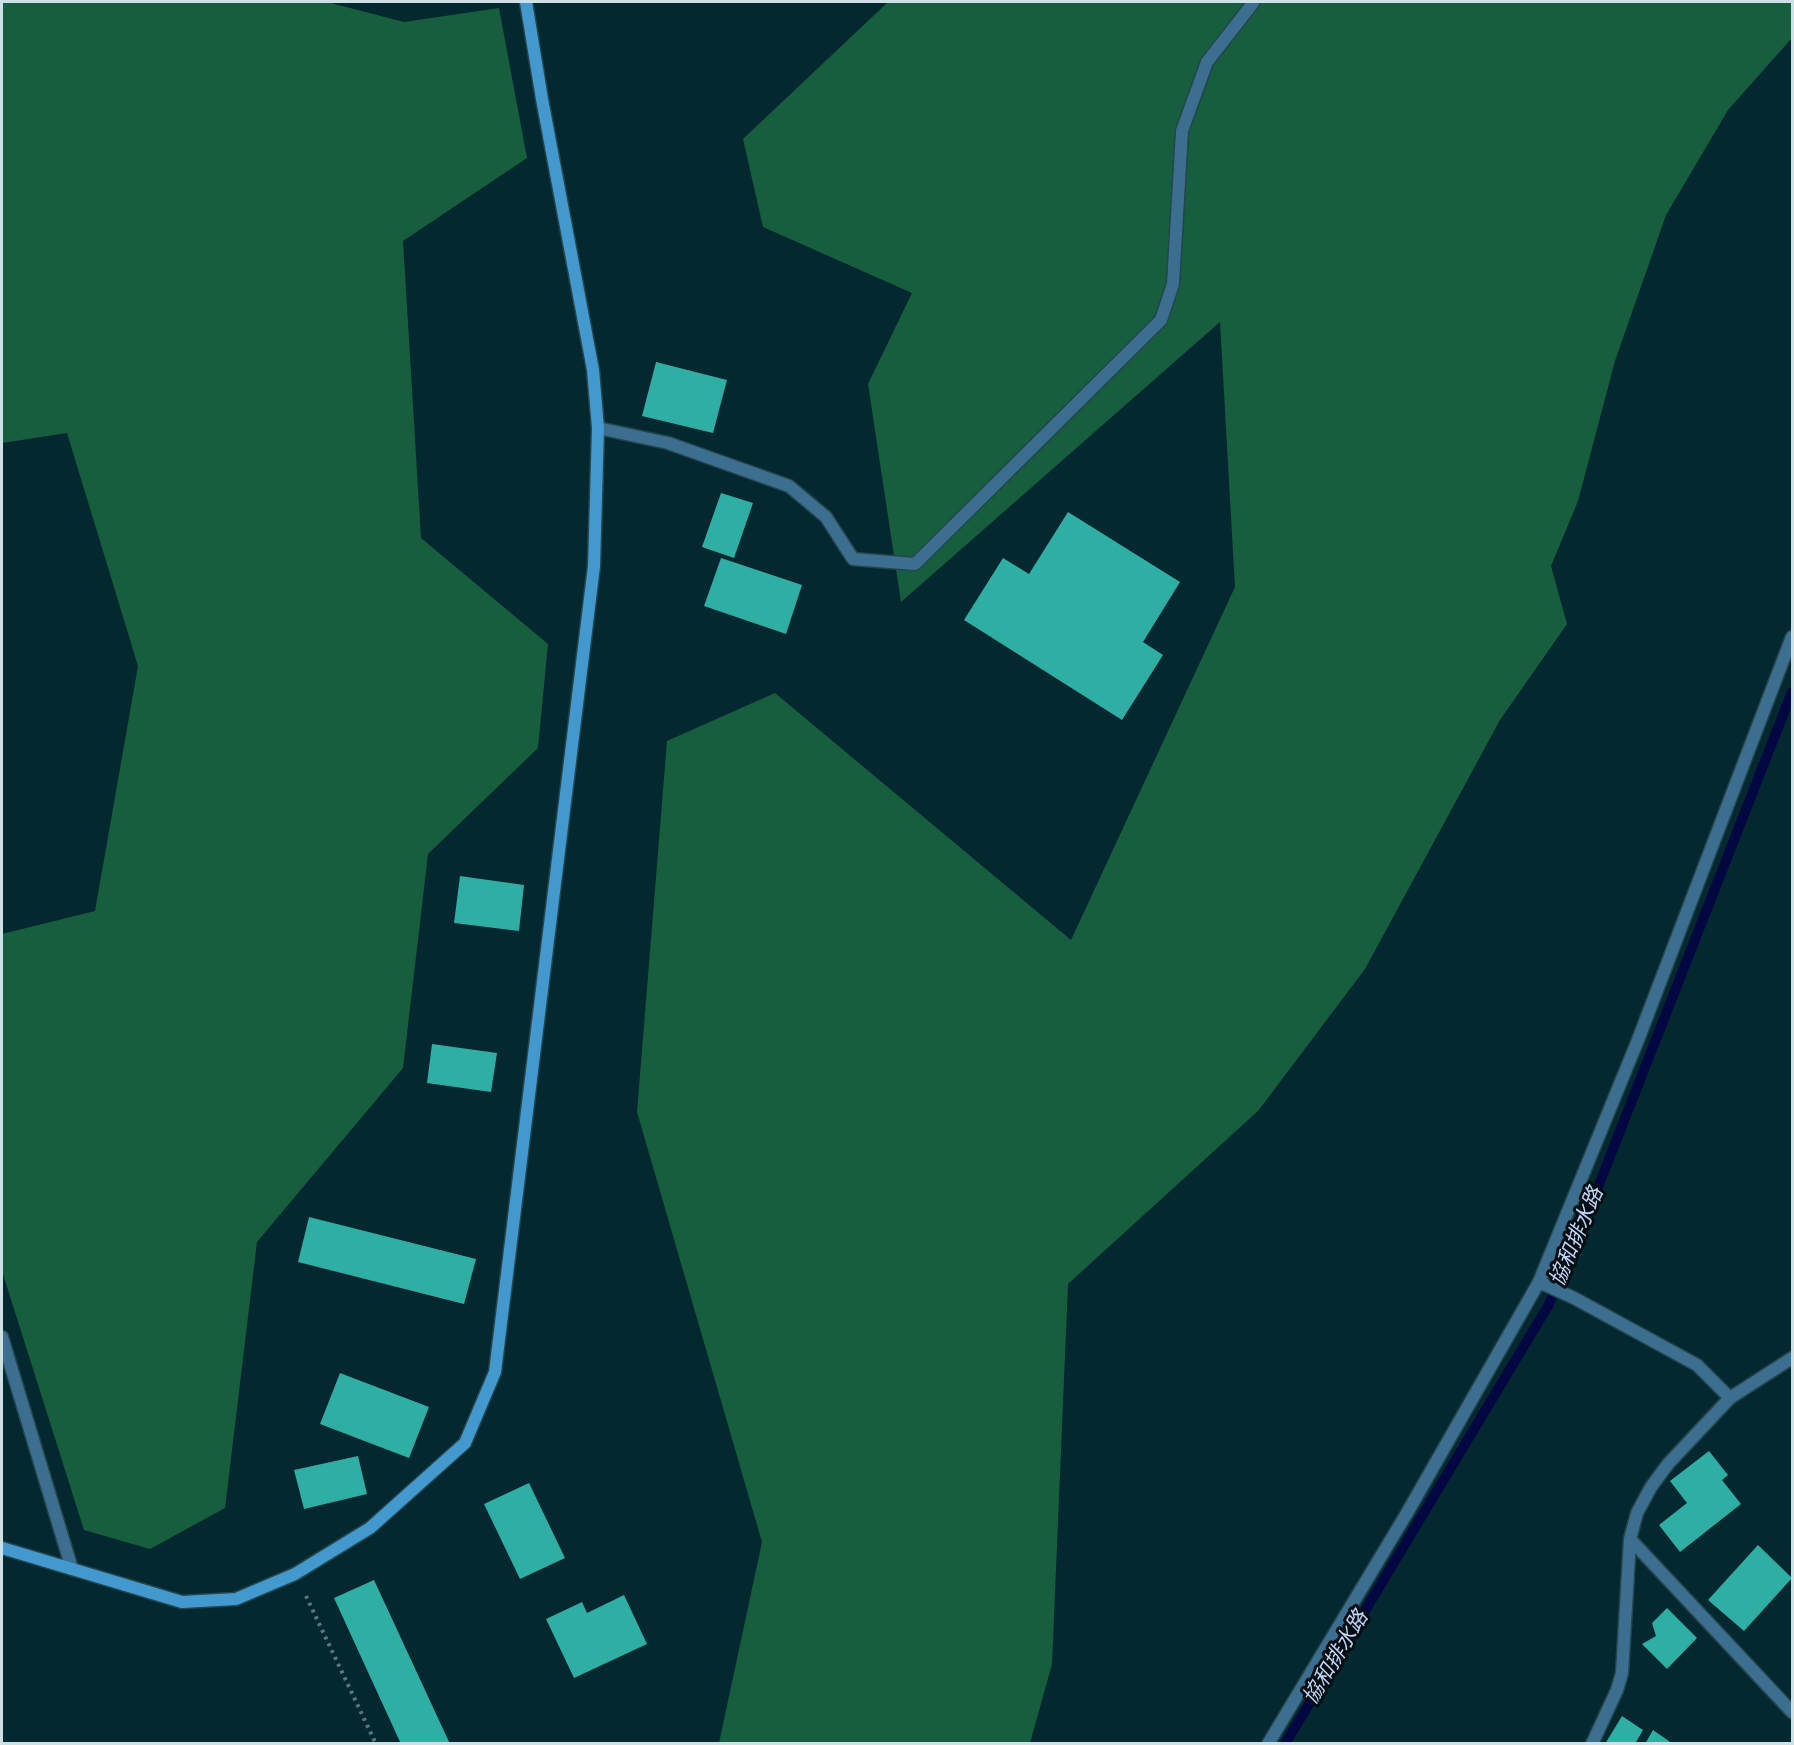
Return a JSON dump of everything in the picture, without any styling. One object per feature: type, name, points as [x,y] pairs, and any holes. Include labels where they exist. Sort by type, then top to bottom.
[{"type":"street","points":[[2,1548],[182,1602],[236,1599],[295,1574],[370,1528],[465,1443],[495,1372],[594,566],[598,428],[593,370],[526,2]]},
{"type":"street","points":[[598,428],[668,442],[789,486],[826,517],[853,559],[915,564],[1161,320],[1173,284],[1182,131],[1207,62],[1253,3]]},
{"type":"street","points":[[1268,1743],[1542,1284],[1792,637]]},
{"type":"street","points":[[1542,1284],[1574,1298],[1697,1365],[1730,1398]]},
{"type":"street","points":[[2,1338],[72,1569]]},
{"type":"street","points":[[1592,1743],[1617,1690],[1622,1673],[1630,1539],[1637,1513],[1651,1487],[1668,1464],[1730,1398],[1792,1358]]},
{"type":"street","points":[[1630,1539],[1792,1712]]},
{"type":"path","points":[[295,1574],[376,1743]]},
{"type":"green space","points":[[2,2],[327,2],[404,22],[499,8],[527,158],[403,241],[421,538],[548,644],[538,748],[428,854],[403,1068],[257,1242],[225,1508],[150,1549],[84,1530],[2,1271],[2,934],[95,911],[138,666],[67,433],[2,443]]},
{"type":"green space","points":[[888,2],[1792,2],[1792,38],[1728,110],[1666,215],[1615,361],[1578,501],[1551,566],[1567,624],[1500,720],[1365,969],[1258,1111],[1068,1284],[1052,1664],[1030,1743],[719,1743],[762,1542],[637,1112],[667,741],[775,693],[1071,940],[1235,587],[1220,322],[901,602],[868,384],[912,293],[763,227],[743,139]]},
{"type":"building","points":[[656,362],[727,380],[713,433],[642,416]]},
{"type":"building","points":[[721,493],[753,503],[734,558],[702,547]]},
{"type":"building","points":[[1068,512],[1180,582],[1143,642],[1163,655],[1122,720],[964,620],[1003,558],[1029,574]]},
{"type":"building","points":[[721,558],[802,585],[786,634],[704,606]]},
{"type":"building","points":[[460,876],[524,885],[519,931],[454,923]]},
{"type":"building","points":[[432,1044],[497,1053],[491,1092],[427,1083]]},
{"type":"building","points":[[309,1217],[476,1259],[464,1304],[298,1262]]},
{"type":"building","points":[[340,1373],[429,1407],[409,1458],[320,1424]]},
{"type":"building","points":[[1709,1451],[1728,1475],[1722,1480],[1741,1504],[1680,1552],[1659,1525],[1687,1503],[1670,1481]]},
{"type":"building","points":[[358,1456],[367,1494],[304,1509],[294,1470]]},
{"type":"building","points":[[529,1483],[565,1558],[520,1579],[484,1504]]},
{"type":"building","points":[[1758,1545],[1792,1578],[1744,1631],[1708,1600]]},
{"type":"building","points":[[374,1580],[450,1744],[401,1744],[334,1598]]},
{"type":"building","points":[[624,1595],[647,1644],[574,1678],[546,1619],[582,1602],[587,1613]]},
{"type":"building","points":[[1667,1608],[1697,1638],[1667,1669],[1642,1644],[1656,1636],[1652,1623]]},
{"type":"building","points":[[1622,1716],[1643,1730],[1635,1744],[1605,1744]]},
{"type":"building","points":[[1653,1730],[1673,1744],[1645,1744]]},
{"type":"waterway","name":"協和排水路","points":[[1285,1744],[1548,1306],[1575,1246],[1792,692]]}]
